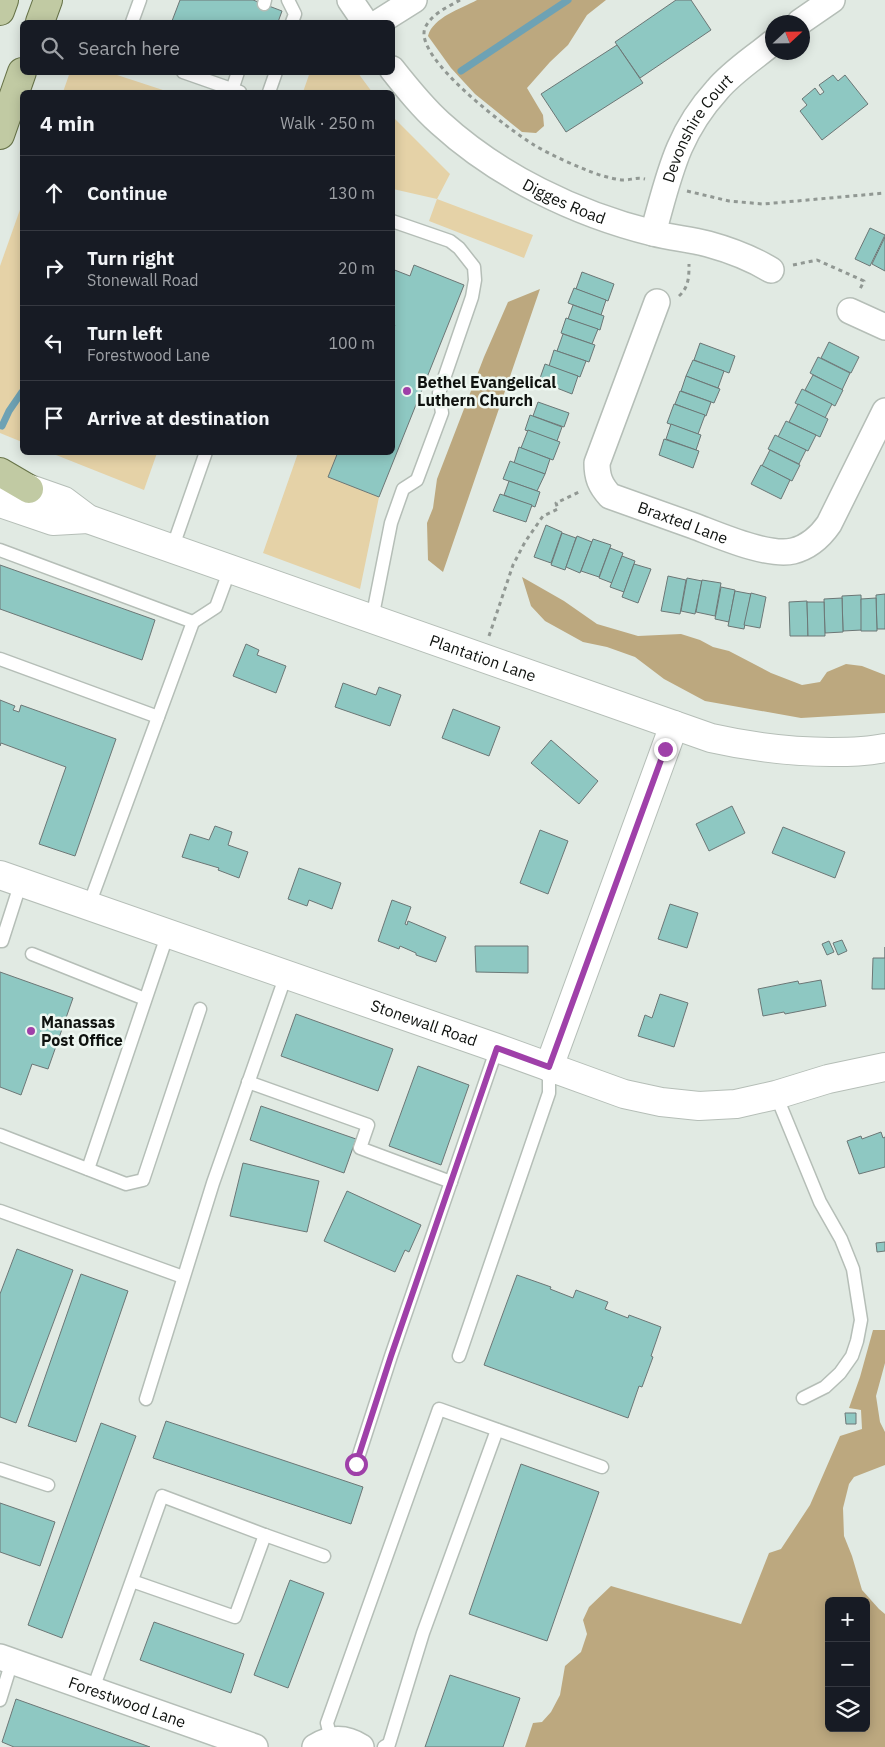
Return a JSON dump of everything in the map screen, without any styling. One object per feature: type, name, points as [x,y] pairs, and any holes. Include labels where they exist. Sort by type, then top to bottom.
[{"type":"main road","points":[[0,10],[4,0]]},
{"type":"main road","points":[[41,20],[48,0]]},
{"type":"main road","points":[[0,135],[21,75]]},
{"type":"main road","points":[[0,472],[29,489]]},
{"type":"street","points":[[350,0],[364,20]]},
{"type":"street","points":[[382,20],[414,0]]},
{"type":"street","points":[[810,15],[832,0]]},
{"type":"street","name":"Devonshire Court","points":[[653,233],[675,156],[685,133],[698,112],[718,88],[765,48]]},
{"type":"street","name":"Digges Road","points":[[395,73],[410,92],[439,122],[472,149],[517,178],[565,203],[616,222],[653,233],[707,244],[754,260],[771,270]]},
{"type":"street","points":[[600,483],[597,475],[597,463],[656,304]]},
{"type":"street","points":[[850,311],[885,327]]},
{"type":"street","name":"Braxted Lane","points":[[600,483],[610,496],[741,543],[776,552],[792,551],[808,545],[821,535],[829,524],[885,411]]},
{"type":"street","name":"Plantation Lane","points":[[0,479],[64,501],[88,519],[711,738],[747,746],[796,752],[853,752],[885,748]]},
{"type":"street","name":"Plantation Lane","points":[[0,503],[53,521],[88,519]]},
{"type":"street","points":[[549,1067],[674,725]]},
{"type":"street","name":"Stonewall Road","points":[[10,878],[624,1094],[661,1102],[699,1106],[736,1104],[776,1095],[828,1079],[885,1067]]},
{"type":"street","name":"Forestwood Lane","points":[[6,1659],[93,1690],[217,1741],[255,1747]]},
{"type":"street","points":[[323,1743],[347,1740],[361,1747]]},
{"type":"lane","points":[[133,20],[140,0]]},
{"type":"lane","points":[[288,0],[295,14],[293,20]]},
{"type":"lane","points":[[191,75],[233,90]]},
{"type":"lane","points":[[236,90],[238,75]]},
{"type":"lane","points":[[270,90],[275,75]]},
{"type":"lane","points":[[372,619],[392,523],[403,489],[418,480],[442,413],[439,393],[472,297],[475,280],[474,267],[460,248],[450,241],[395,222]]},
{"type":"lane","points":[[172,549],[205,455]]},
{"type":"lane","points":[[0,550],[193,622]]},
{"type":"lane","points":[[89,905],[193,622],[216,607],[230,569]]},
{"type":"lane","points":[[0,659],[158,717]]},
{"type":"lane","points":[[0,940],[2,941],[10,878]]},
{"type":"lane","points":[[88,1169],[144,999],[168,933]]},
{"type":"lane","points":[[32,954],[144,999]]},
{"type":"lane","points":[[146,1398],[213,1183],[286,975]]},
{"type":"lane","points":[[0,1135],[126,1184],[143,1180],[200,1009]]},
{"type":"lane","points":[[356,1464],[497,1048]]},
{"type":"lane","points":[[459,1356],[550,1092],[549,1067]]},
{"type":"lane","points":[[248,1082],[368,1124],[360,1148],[451,1182]]},
{"type":"lane","points":[[776,1095],[820,1202],[841,1239],[853,1270],[860,1320],[858,1341],[852,1356],[840,1373],[825,1387],[803,1398]]},
{"type":"lane","points":[[0,1211],[183,1277]]},
{"type":"lane","points":[[323,1743],[327,1723],[439,1409],[602,1467]]},
{"type":"lane","points":[[384,1747],[389,1744],[423,1633],[497,1430]]},
{"type":"lane","points":[[0,1469],[48,1485]]},
{"type":"lane","points":[[93,1690],[162,1496],[265,1536],[324,1556]]},
{"type":"lane","points":[[132,1581],[235,1617],[265,1536]]},
{"type":"lane","points":[[0,1700],[6,1659]]},
{"type":"path","points":[[460,0],[435,15],[426,26],[424,35],[428,48],[448,74],[484,109],[512,131],[535,145],[591,172],[622,180],[640,178],[652,182]]},
{"type":"path","points":[[680,190],[729,201],[763,204],[885,193]]},
{"type":"path","points":[[656,304],[673,301],[684,292],[688,282],[691,240]]},
{"type":"path","points":[[771,270],[818,260],[864,281],[850,311]]},
{"type":"path","points":[[482,657],[513,565],[525,542],[543,516],[558,509],[556,503],[600,483]]},
{"type":"shaded area","points":[[477,0],[606,0],[587,15],[568,45],[527,88],[543,115],[544,126],[536,133],[522,132],[475,94],[451,68],[428,36],[431,29],[441,19]]},
{"type":"shaded area","points":[[69,75],[117,75],[163,90],[64,90]]},
{"type":"shaded area","points":[[309,75],[359,75],[371,90],[304,90]]},
{"type":"shaded area","points":[[395,119],[450,174],[437,199],[395,189]]},
{"type":"shaded area","points":[[437,199],[533,235],[524,258],[429,221]]},
{"type":"shaded area","points":[[20,210],[20,441],[0,433],[0,266]]},
{"type":"shaded area","points":[[540,289],[443,572],[428,560],[427,523],[433,508],[437,479],[484,357],[508,302]]},
{"type":"shaded area","points":[[56,455],[156,455],[144,490]]},
{"type":"shaded area","points":[[297,455],[337,455],[329,477],[379,497],[360,589],[263,553]]},
{"type":"shaded area","points":[[522,577],[564,601],[597,624],[638,636],[681,634],[700,640],[713,647],[729,651],[771,673],[802,685],[820,682],[827,672],[846,664],[862,666],[885,675],[885,713],[801,718],[705,701],[664,679],[635,657],[607,647],[583,642],[545,621],[531,606]]},
{"type":"shaded area","points":[[873,1330],[885,1330],[885,1363],[876,1396],[880,1422],[885,1432],[885,1465],[854,1477],[849,1484],[843,1508],[844,1536],[862,1590],[868,1597],[825,1597],[825,1732],[870,1732],[870,1599],[885,1614],[885,1747],[525,1747],[533,1723],[542,1722],[551,1712],[560,1695],[565,1666],[581,1652],[587,1634],[583,1620],[589,1607],[611,1586],[741,1624],[769,1553],[781,1549],[810,1505],[840,1436],[862,1429],[861,1410],[849,1408]]},
{"type":"building","points":[[180,0],[253,0],[282,11],[279,20],[172,20]]},
{"type":"building","points":[[676,0],[691,0],[711,30],[640,78],[615,42]]},
{"type":"building","points":[[617,45],[643,83],[566,132],[541,94]]},
{"type":"building","points":[[833,75],[838,81],[845,75],[868,104],[822,140],[800,111],[807,105],[802,99],[815,88],[820,95],[824,92],[819,85]]},
{"type":"building","points":[[870,228],[885,235],[870,266],[855,259]]},
{"type":"building","points":[[885,237],[885,271],[872,264]]},
{"type":"building","name":"Bethel Evangelical Luthern Church","points":[[414,265],[464,285],[379,497],[328,477],[337,455],[395,455],[395,270],[410,276]]},
{"type":"building","points":[[582,272],[614,284],[608,301],[576,289]]},
{"type":"building","points":[[574,288],[606,300],[601,315],[568,303]]},
{"type":"building","points":[[573,305],[604,316],[600,330],[568,319]]},
{"type":"building","points":[[566,318],[598,329],[592,344],[561,333]]},
{"type":"building","points":[[563,334],[595,345],[589,362],[557,351]]},
{"type":"building","points":[[829,342],[859,357],[851,373],[821,358]]},
{"type":"building","points":[[700,343],[735,356],[729,373],[694,360]]},
{"type":"building","points":[[554,350],[586,361],[580,377],[549,366]]},
{"type":"building","points":[[818,357],[850,373],[842,390],[810,373]]},
{"type":"building","points":[[693,360],[724,371],[718,388],[686,376]]},
{"type":"building","points":[[545,364],[578,376],[572,394],[539,381]]},
{"type":"building","points":[[813,375],[843,390],[835,406],[805,390]]},
{"type":"building","points":[[686,376],[720,389],[714,403],[681,391]]},
{"type":"building","points":[[802,389],[832,404],[825,418],[795,403]]},
{"type":"building","points":[[680,391],[711,402],[706,416],[675,404]]},
{"type":"building","points":[[538,402],[569,413],[564,427],[533,416]]},
{"type":"building","points":[[674,404],[705,415],[698,434],[667,423]]},
{"type":"building","points":[[798,404],[828,419],[820,437],[789,422]]},
{"type":"building","points":[[530,415],[562,427],[557,441],[525,430]]},
{"type":"building","points":[[786,421],[816,435],[808,451],[778,437]]},
{"type":"building","points":[[671,424],[701,435],[696,450],[666,439]]},
{"type":"building","points":[[528,430],[560,442],[553,460],[521,448]]},
{"type":"building","points":[[775,435],[806,450],[799,464],[768,449]]},
{"type":"building","points":[[664,439],[699,451],[693,468],[659,455]]},
{"type":"building","points":[[519,447],[550,459],[545,474],[514,463]]},
{"type":"building","points":[[770,450],[800,465],[792,481],[762,466]]},
{"type":"building","points":[[510,461],[545,474],[537,491],[503,479]]},
{"type":"building","points":[[761,465],[790,480],[781,499],[751,484]]},
{"type":"building","points":[[509,481],[540,492],[535,507],[504,495]]},
{"type":"building","points":[[500,494],[532,505],[526,522],[493,511]]},
{"type":"building","points":[[546,525],[562,532],[551,563],[534,557]]},
{"type":"building","points":[[562,533],[576,538],[565,570],[551,565]]},
{"type":"building","points":[[577,536],[592,542],[580,573],[566,567]]},
{"type":"building","points":[[593,539],[611,545],[599,577],[581,571]]},
{"type":"building","points":[[610,548],[623,553],[612,583],[599,578]]},
{"type":"building","points":[[622,556],[635,561],[624,592],[610,587]]},
{"type":"building","points":[[634,564],[651,569],[638,603],[622,597]]},
{"type":"building","points":[[0,565],[155,620],[142,660],[0,609]]},
{"type":"building","points":[[668,576],[686,580],[680,614],[661,611]]},
{"type":"building","points":[[687,578],[702,581],[695,614],[681,611]]},
{"type":"building","points":[[702,580],[721,583],[715,616],[696,612]]},
{"type":"building","points":[[721,587],[735,590],[729,622],[715,619]]},
{"type":"building","points":[[735,591],[751,594],[744,629],[728,626]]},
{"type":"building","points":[[751,593],[766,597],[760,628],[744,625]]},
{"type":"building","points":[[885,594],[885,629],[877,629],[876,595]]},
{"type":"building","points":[[861,595],[862,630],[843,631],[842,596]]},
{"type":"building","points":[[842,598],[843,632],[825,633],[824,599]]},
{"type":"building","points":[[876,598],[877,631],[861,631],[861,599]]},
{"type":"building","points":[[807,601],[808,636],[790,636],[789,602]]},
{"type":"building","points":[[807,602],[824,602],[825,636],[808,636]]},
{"type":"building","points":[[246,644],[259,650],[257,655],[286,666],[276,693],[233,676]]},
{"type":"building","points":[[343,683],[376,695],[379,687],[401,695],[390,726],[335,707]]},
{"type":"building","points":[[0,700],[15,706],[13,710],[19,712],[21,705],[116,739],[75,856],[39,844],[66,767],[1,743],[0,746]]},
{"type":"building","points":[[453,709],[500,727],[489,756],[442,738]]},
{"type":"building","points":[[551,740],[598,781],[579,804],[531,763]]},
{"type":"building","points":[[732,806],[745,833],[709,851],[696,824]]},
{"type":"building","points":[[215,826],[232,832],[228,845],[248,852],[239,878],[218,870],[219,868],[182,857],[190,834],[209,840]]},
{"type":"building","points":[[783,827],[845,852],[835,878],[772,853]]},
{"type":"building","points":[[540,830],[568,841],[548,894],[520,883]]},
{"type":"building","points":[[299,868],[341,883],[332,909],[309,900],[307,906],[288,899]]},
{"type":"building","points":[[392,900],[411,907],[405,924],[407,925],[408,921],[446,937],[436,962],[416,955],[416,953],[400,946],[399,949],[378,941]]},
{"type":"building","points":[[670,904],[698,913],[687,948],[658,939]]},
{"type":"building","points":[[842,940],[847,951],[838,955],[833,943]]},
{"type":"building","points":[[829,941],[834,952],[827,955],[822,944]]},
{"type":"building","points":[[475,946],[528,946],[528,973],[476,972]]},
{"type":"building","points":[[873,958],[885,958],[885,989],[872,989]]},
{"type":"building","name":"Manassas Post Office","points":[[0,972],[73,998],[48,1069],[32,1064],[21,1095],[0,1087]]},
{"type":"building","points":[[821,980],[826,1006],[763,1016],[758,989],[798,981],[799,984]]},
{"type":"building","points":[[660,994],[688,1003],[674,1047],[638,1036],[645,1015],[652,1018]]},
{"type":"building","points":[[296,1014],[393,1049],[378,1091],[281,1056]]},
{"type":"building","points":[[418,1066],[469,1085],[441,1165],[389,1146]]},
{"type":"building","points":[[261,1106],[356,1139],[344,1173],[250,1140]]},
{"type":"building","points":[[881,1132],[883,1138],[885,1137],[885,1167],[859,1174],[847,1141],[861,1136],[862,1139]]},
{"type":"building","points":[[243,1163],[319,1181],[307,1232],[230,1216]]},
{"type":"building","points":[[347,1191],[421,1225],[409,1252],[405,1250],[395,1272],[324,1241]]},
{"type":"building","points":[[885,1242],[885,1251],[877,1252],[876,1243]]},
{"type":"building","points":[[17,1249],[73,1270],[16,1423],[0,1417],[0,1294]]},
{"type":"building","points":[[81,1274],[128,1291],[76,1442],[28,1426]]},
{"type":"building","points":[[517,1275],[551,1287],[550,1289],[573,1298],[576,1290],[608,1302],[605,1309],[628,1318],[629,1315],[661,1327],[651,1356],[653,1357],[642,1387],[639,1386],[628,1418],[484,1365]]},
{"type":"building","points":[[845,1413],[856,1413],[856,1424],[846,1424]]},
{"type":"building","points":[[166,1421],[363,1487],[351,1524],[153,1458]]},
{"type":"building","points":[[101,1423],[136,1436],[62,1638],[28,1625]]},
{"type":"building","points":[[521,1464],[599,1492],[547,1641],[469,1614]]},
{"type":"building","points":[[0,1503],[55,1522],[40,1566],[0,1552]]},
{"type":"building","points":[[290,1580],[324,1593],[288,1688],[254,1675]]},
{"type":"building","points":[[154,1622],[244,1654],[231,1693],[140,1660]]},
{"type":"building","points":[[450,1675],[520,1698],[503,1747],[425,1747]]},
{"type":"building","points":[[16,1699],[150,1747],[14,1747],[2,1742]]},
{"type":"waterway","points":[[461,71],[568,0]]},
{"type":"waterway","points":[[2,426],[20,395]]},
{"type":"place","name":"Bethel Evangelical Luthern Church","points":[[407,391]]},
{"type":"place","name":"Manassas Post Office","points":[[31,1031]]},
{"type":"route","points":[[356,1464],[391,1356],[497,1048],[549,1067],[665,749]]}]
